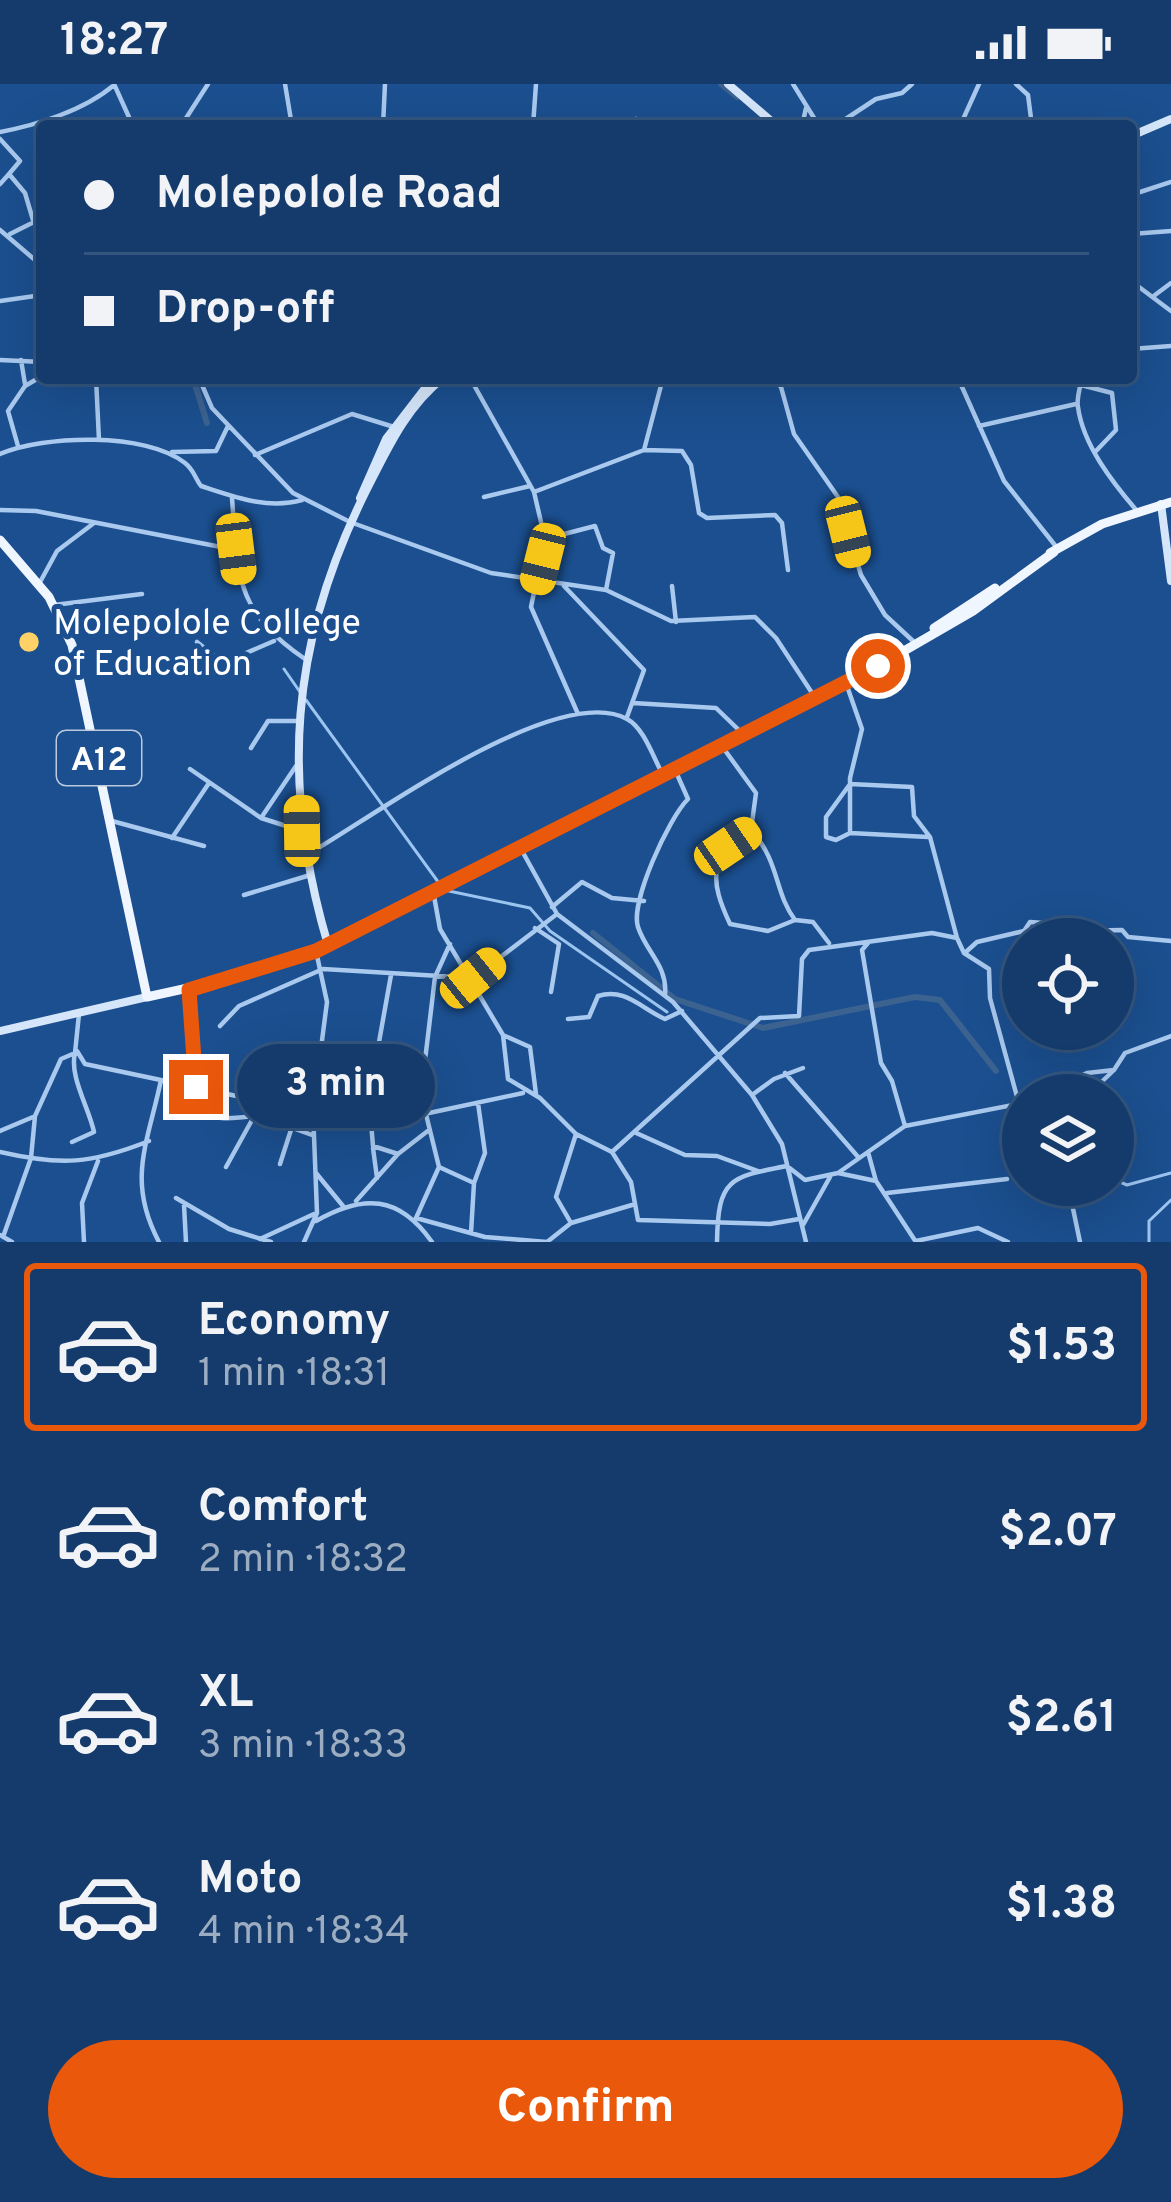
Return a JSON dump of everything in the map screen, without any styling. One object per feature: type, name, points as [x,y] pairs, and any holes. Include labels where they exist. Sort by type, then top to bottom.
[{"type":"main road","points":[[845,681],[1056,550],[1137,511],[1166,503]]},
{"type":"main road","name":"A12","points":[[0,540],[54,605],[77,662],[147,998]]},
{"type":"main road","points":[[147,998],[189,990],[322,948],[450,885],[973,611],[1056,550]]},
{"type":"street","points":[[46,120],[100,97],[114,84],[130,120]]},
{"type":"street","points":[[185,120],[208,84]]},
{"type":"street","points":[[285,84],[291,120]]},
{"type":"street","points":[[383,120],[386,84]]},
{"type":"street","points":[[533,120],[536,84]]},
{"type":"street","points":[[728,84],[770,120]]},
{"type":"street","points":[[793,84],[815,120]]},
{"type":"street","points":[[844,120],[876,99],[902,93],[912,84]]},
{"type":"street","points":[[963,120],[979,84]]},
{"type":"street","points":[[1016,84],[1028,95],[1031,120]]},
{"type":"street","points":[[803,120],[806,106]]},
{"type":"street","points":[[1137,133],[1171,121]]},
{"type":"street","points":[[0,184],[20,161],[0,136],[36,124]]},
{"type":"street","points":[[10,174],[25,193],[33,220]]},
{"type":"street","points":[[1137,192],[1158,182],[1171,182]]},
{"type":"street","points":[[8,236],[36,219]]},
{"type":"street","points":[[0,230],[36,261]]},
{"type":"street","points":[[1137,234],[1171,231]]},
{"type":"street","points":[[1155,295],[1171,283]]},
{"type":"street","points":[[1137,284],[1155,295],[1158,306],[1171,311]]},
{"type":"street","points":[[0,301],[36,296]]},
{"type":"street","points":[[1137,349],[1171,346]]},
{"type":"street","points":[[0,359],[36,361]]},
{"type":"street","points":[[21,360],[25,386]]},
{"type":"street","points":[[18,446],[8,416],[25,386],[36,380]]},
{"type":"street","points":[[96,384],[99,440]]},
{"type":"street","points":[[201,384],[228,426],[302,500],[479,570],[605,590],[676,622],[761,620],[814,696]]},
{"type":"street","points":[[307,1240],[316,1217],[313,1098],[327,1003],[302,831],[298,693],[321,592],[350,522],[396,429],[429,384]]},
{"type":"street","points":[[396,429],[435,384]]},
{"type":"street","points":[[473,384],[532,489],[544,539],[531,607],[579,716]]},
{"type":"street","points":[[644,450],[661,384]]},
{"type":"street","points":[[779,384],[794,434],[838,496],[861,575],[885,615],[914,640]]},
{"type":"street","points":[[961,384],[1004,481],[1056,550]]},
{"type":"street","points":[[1081,384],[1076,404],[1096,451],[1113,484],[1137,511]]},
{"type":"street","points":[[1087,384],[1112,393],[1117,402],[1115,433],[1096,451]]},
{"type":"street","points":[[979,426],[1076,404]]},
{"type":"street","points":[[255,455],[352,414],[396,429]]},
{"type":"street","points":[[0,454],[18,446],[99,440],[165,452],[216,451],[228,426]]},
{"type":"street","points":[[484,497],[532,489],[644,450],[685,453],[702,516],[779,518],[788,570]]},
{"type":"street","points":[[165,452],[192,469],[196,483],[232,498],[280,504],[302,500]]},
{"type":"street","points":[[232,498],[242,593],[275,639],[304,659]]},
{"type":"street","points":[[1166,503],[1171,581]]},
{"type":"street","points":[[0,510],[97,522],[221,547]]},
{"type":"street","points":[[39,584],[57,551],[97,522]]},
{"type":"street","points":[[544,539],[595,526],[603,548],[613,553],[605,590]]},
{"type":"street","points":[[564,586],[644,670],[626,718]]},
{"type":"street","points":[[672,586],[676,622]]},
{"type":"street","points":[[54,605],[142,594]]},
{"type":"street","points":[[197,642],[223,663],[275,639]]},
{"type":"street","points":[[845,681],[862,729],[850,784],[850,833]]},
{"type":"street","points":[[633,703],[716,708],[742,733]]},
{"type":"street","points":[[305,856],[472,752],[526,728],[579,716],[626,718]]},
{"type":"street","points":[[626,718],[662,773]]},
{"type":"street","points":[[251,748],[268,721],[298,721]]},
{"type":"street","points":[[721,745],[756,793],[751,830],[776,864],[795,920]]},
{"type":"street","points":[[261,818],[300,761]]},
{"type":"street","points":[[665,996],[663,969],[637,925],[636,910],[644,901],[646,878],[664,832],[688,799],[674,767]]},
{"type":"street","points":[[190,769],[261,818],[302,831]]},
{"type":"street","points":[[172,838],[210,782]]},
{"type":"street","points":[[850,784],[824,826],[832,840],[850,833],[930,837]]},
{"type":"street","points":[[850,784],[912,787],[914,815],[930,837],[957,938],[965,953],[989,969],[989,995],[1012,1074]]},
{"type":"street","points":[[112,821],[204,846]]},
{"type":"street","points":[[751,830],[724,849],[715,883],[730,924],[768,931],[795,920],[814,922],[829,943]]},
{"type":"street","points":[[520,850],[554,910],[682,1011],[752,1095],[782,1144],[806,1242]]},
{"type":"street","points":[[244,895],[308,876]]},
{"type":"street","points":[[220,1027],[239,1006],[278,993],[288,980],[322,969],[473,978],[535,928],[582,881],[612,898],[644,901]]},
{"type":"street","points":[[433,893],[436,921],[502,1035],[506,1074],[523,1093]]},
{"type":"street","points":[[965,953],[977,942],[1024,932],[1030,922],[1058,924],[1068,931],[1122,930],[1128,937],[1171,941]]},
{"type":"street","points":[[535,928],[559,944],[551,992]]},
{"type":"street","points":[[612,1152],[760,1018],[799,1016],[802,959],[809,950],[829,943],[868,943],[932,933],[957,938]]},
{"type":"street","points":[[868,943],[862,950],[881,1063],[892,1081],[905,1126]]},
{"type":"street","points":[[416,1219],[439,1168],[421,1094],[436,977],[450,944]]},
{"type":"street","points":[[377,1178],[369,1098],[391,975]]},
{"type":"street","points":[[189,990],[196,1087]]},
{"type":"street","points":[[568,1019],[589,1017],[598,996],[607,992],[628,997],[665,1019],[682,1011]]},
{"type":"street","points":[[0,1031],[147,998]]},
{"type":"street","points":[[72,1142],[94,1132],[74,1056],[79,1014]]},
{"type":"street","points":[[502,1035],[530,1047],[538,1073],[536,1096]]},
{"type":"street","points":[[1110,1074],[1125,1053],[1171,1036]]},
{"type":"street","points":[[74,1044],[82,1063]]},
{"type":"street","points":[[74,1056],[82,1063],[313,1110]]},
{"type":"street","points":[[12,1242],[1,1236],[31,1158],[35,1116],[61,1059],[74,1056]]},
{"type":"street","points":[[752,1095],[785,1073],[802,1068]]},
{"type":"street","points":[[1085,1074],[1114,1070]]},
{"type":"street","points":[[785,1073],[859,1158]]},
{"type":"street","points":[[159,1242],[142,1206],[140,1158],[149,1141],[161,1080]]},
{"type":"street","points":[[216,1091],[218,1118],[251,1120],[295,1108]]},
{"type":"street","points":[[428,1113],[523,1093],[536,1096],[576,1134],[612,1152],[631,1182],[632,1205],[641,1222],[800,1219]]},
{"type":"street","points":[[313,1098],[421,1094]]},
{"type":"street","points":[[471,1233],[474,1183],[485,1154],[478,1103]]},
{"type":"street","points":[[717,1242],[726,1183],[787,1166],[805,1180],[830,1177],[905,1126],[1002,1107]]},
{"type":"street","points":[[280,1164],[295,1108]]},
{"type":"street","points":[[0,1131],[35,1116]]},
{"type":"street","points":[[262,1118],[314,1136]]},
{"type":"street","points":[[226,1167],[251,1120]]},
{"type":"street","points":[[354,1203],[398,1154],[429,1130]]},
{"type":"street","points":[[632,1131],[685,1155],[717,1156],[758,1171]]},
{"type":"street","points":[[571,1223],[556,1193],[576,1134]]},
{"type":"street","points":[[0,1152],[98,1162],[149,1141]]},
{"type":"street","points":[[373,1146],[398,1154]]},
{"type":"street","points":[[868,1151],[876,1181],[915,1242],[978,1228],[1008,1242]]},
{"type":"street","points":[[84,1242],[81,1210],[98,1162]]},
{"type":"street","points":[[439,1168],[474,1183]]},
{"type":"street","points":[[316,1172],[343,1206]]},
{"type":"street","points":[[838,1173],[876,1181]]},
{"type":"street","points":[[802,1228],[830,1177]]},
{"type":"street","points":[[886,1193],[1002,1180]]},
{"type":"street","points":[[367,1190],[375,1202]]},
{"type":"street","points":[[176,1198],[255,1242],[271,1242]]},
{"type":"street","points":[[255,1242],[354,1203],[375,1202],[487,1239],[547,1242],[571,1223],[632,1205]]},
{"type":"street","points":[[184,1205],[186,1242]]},
{"type":"street","points":[[1072,1206],[1080,1242]]},
{"type":"street","points":[[416,1219],[432,1242]]},
{"type":"waterway","points":[[721,84],[737,97]]},
{"type":"waterway","points":[[195,384],[207,423]]},
{"type":"waterway","points":[[284,669],[300,692]]},
{"type":"waterway","points":[[306,700],[444,890],[530,908],[550,931],[667,1012]]},
{"type":"waterway","points":[[593,933],[675,999],[763,1028],[915,997],[940,1000],[996,1071]]},
{"type":"waterway","points":[[1134,1183],[1171,1173]]},
{"type":"waterway","points":[[1149,1242],[1149,1221],[1171,1200]]},
{"type":"place","name":"Molepolole College of Education","points":[[29,642]]},
{"type":"route","points":[[196,1087],[189,990],[316,951],[878,666]]}]
